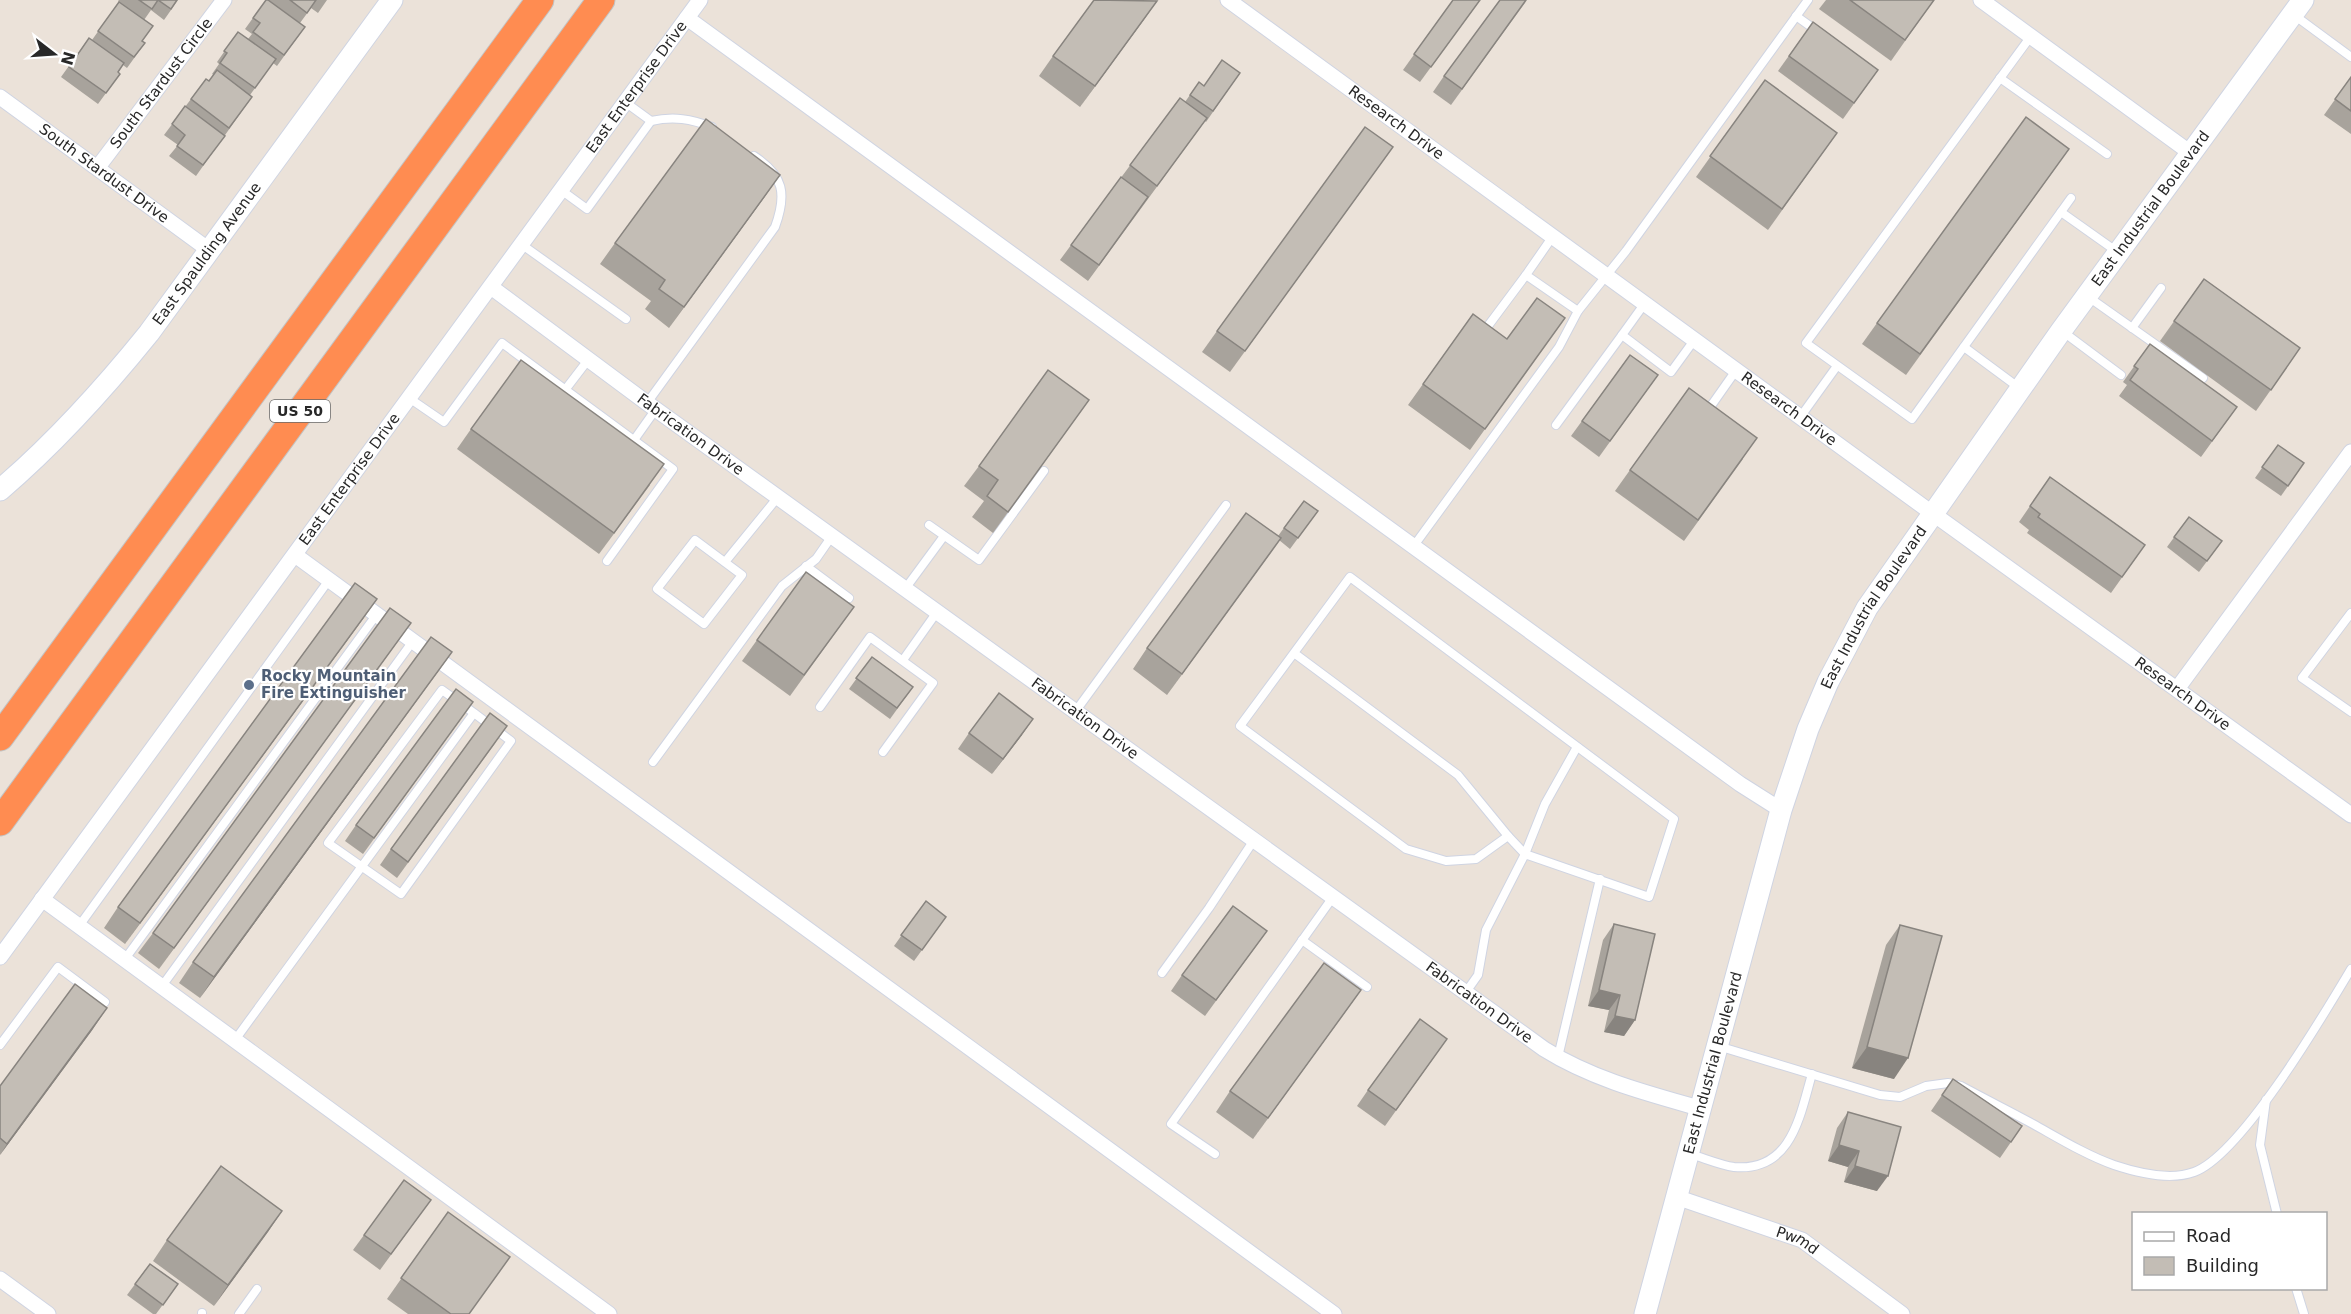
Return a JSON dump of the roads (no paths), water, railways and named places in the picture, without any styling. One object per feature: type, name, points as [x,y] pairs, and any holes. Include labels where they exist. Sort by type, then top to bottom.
[{"type":"highway","name":"US 50","points":[[0,737],[540,0]]},
{"type":"highway","name":"US 50","points":[[0,822],[601,0]]},
{"type":"street","name":"South Stardust Circle","points":[[98,167],[224,0]]},
{"type":"street","name":"East Spaulding Avenue","points":[[0,490],[38,458],[111,380],[149,333],[392,0]]},
{"type":"street","name":"East Enterprise Drive","points":[[0,957],[700,0]]},
{"type":"street","name":"Research Drive","points":[[1228,0],[2351,815]]},
{"type":"street","points":[[1981,0],[2192,153]]},
{"type":"street","name":"East Industrial Boulevard","points":[[1645,1314],[1781,810],[1808,729],[1849,639],[1889,575],[2020,388],[2298,7]]},
{"type":"street","points":[[687,18],[1740,784],[1781,810]]},
{"type":"street","name":"South Stardust Drive","points":[[0,97],[209,250]]},
{"type":"street","name":"Fabrication Drive","points":[[491,287],[651,406],[1075,712],[1558,1057],[1589,1073],[1627,1088],[1700,1108]]},
{"type":"street","points":[[2176,689],[2351,452]]},
{"type":"street","points":[[295,555],[1334,1314]]},
{"type":"street","points":[[42,899],[609,1314]]},
{"type":"street","name":"Pwmd","points":[[1676,1197],[1802,1240],[1902,1314]]},
{"type":"street","points":[[0,1279],[48,1314]]},
{"type":"lane","points":[[1413,547],[1559,347],[1578,311],[1633,242],[1808,0]]},
{"type":"lane","points":[[2298,7],[2351,57]]},
{"type":"lane","points":[[1796,16],[1823,35]]},
{"type":"lane","points":[[2031,36],[1806,343],[1912,419],[2071,198]]},
{"type":"lane","points":[[2000,78],[2107,154]]},
{"type":"lane","points":[[625,102],[651,121]]},
{"type":"lane","points":[[561,190],[587,209],[651,121],[669,117],[693,120],[715,128],[723,134]]},
{"type":"lane","points":[[634,440],[651,406],[775,227],[782,209],[783,188],[766,164],[749,152]]},
{"type":"lane","points":[[2061,212],[2118,253]]},
{"type":"lane","points":[[1480,336],[1553,236]]},
{"type":"lane","points":[[521,244],[626,319]]},
{"type":"lane","points":[[1526,274],[1578,311]]},
{"type":"lane","points":[[2132,328],[2161,288]]},
{"type":"lane","points":[[2087,296],[2203,378]]},
{"type":"lane","points":[[1556,425],[1645,302]]},
{"type":"lane","points":[[2061,331],[2121,375]]},
{"type":"lane","points":[[1622,335],[1671,372],[1695,339]]},
{"type":"lane","points":[[409,398],[444,422],[502,343],[674,469],[607,561]]},
{"type":"lane","points":[[1964,347],[2020,388]]},
{"type":"lane","points":[[566,390],[588,360]]},
{"type":"lane","points":[[1801,416],[1837,366]]},
{"type":"lane","points":[[1703,417],[1737,369]]},
{"type":"lane","points":[[929,525],[979,560],[1044,471]]},
{"type":"lane","points":[[725,562],[778,497]]},
{"type":"lane","points":[[1075,712],[1226,505]]},
{"type":"lane","points":[[653,762],[782,586],[816,559],[832,536]]},
{"type":"lane","points":[[905,589],[944,536]]},
{"type":"lane","points":[[696,540],[725,562],[742,575],[704,624],[657,589],[696,540]]},
{"type":"lane","points":[[806,566],[849,598]]},
{"type":"lane","points":[[1294,653],[1458,775],[1525,854],[1649,897],[1674,819],[1350,577],[1240,726],[1406,849],[1446,861],[1476,859],[1508,836]]},
{"type":"lane","points":[[79,926],[329,580]]},
{"type":"lane","points":[[903,660],[937,612]]},
{"type":"lane","points":[[2351,613],[2302,678],[2351,712]]},
{"type":"lane","points":[[125,959],[377,614]]},
{"type":"lane","points":[[820,706],[870,637],[903,660],[933,683],[883,752]]},
{"type":"lane","points":[[162,986],[413,641]]},
{"type":"lane","points":[[442,690],[474,713],[511,741],[401,894],[328,843],[442,690]]},
{"type":"lane","points":[[235,1040],[474,713]]},
{"type":"lane","points":[[1466,992],[1478,975],[1486,930],[1525,854],[1545,804],[1577,747]]},
{"type":"lane","points":[[1162,973],[1254,840]]},
{"type":"lane","points":[[1558,1057],[1600,879]]},
{"type":"lane","points":[[1215,1154],[1171,1124],[1333,897]]},
{"type":"lane","points":[[1302,940],[1367,987]]},
{"type":"lane","points":[[0,1045],[58,967],[105,1002]]},
{"type":"lane","points":[[1716,1045],[1880,1095],[1900,1097],[1926,1086],[1948,1083],[1960,1086],[2114,1165],[2166,1176],[2193,1173],[2211,1164],[2226,1150],[2317,1026],[2351,969]]},
{"type":"lane","points":[[1688,1153],[1734,1167],[1757,1166],[1777,1155],[1794,1134],[1812,1074]]},
{"type":"lane","points":[[2266,1098],[2260,1145],[2277,1212]]},
{"type":"lane","points":[[239,1314],[257,1289]]},
{"type":"lane","points":[[2297,1290],[2304,1314]]},
{"type":"place","name":"Rocky Mountain Fire Extinguisher","points":[[249,685]]}]
